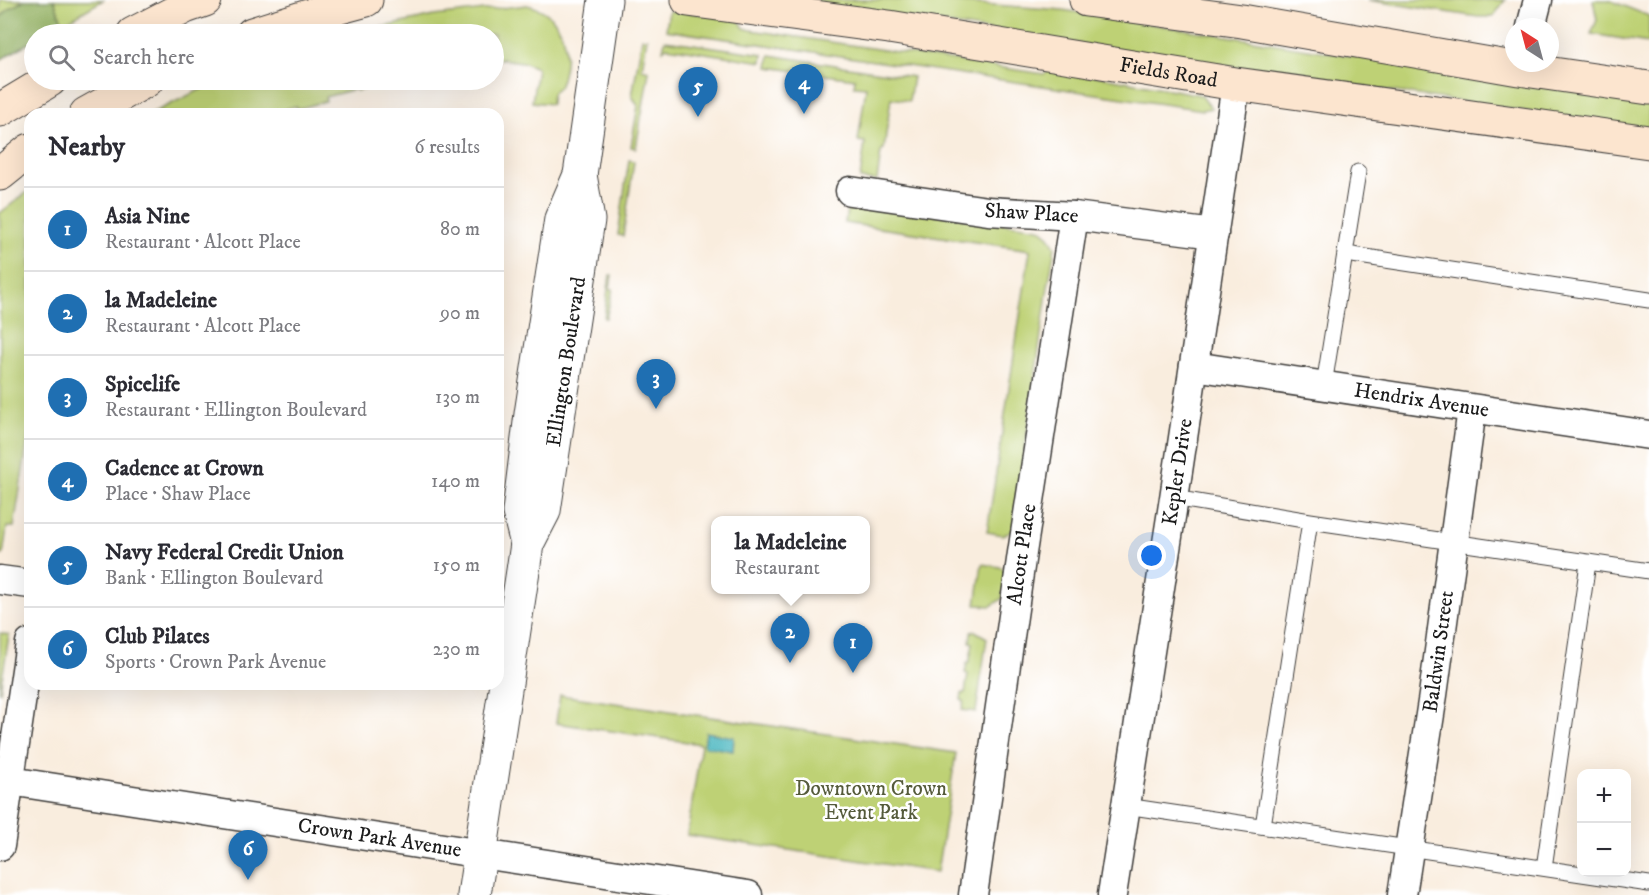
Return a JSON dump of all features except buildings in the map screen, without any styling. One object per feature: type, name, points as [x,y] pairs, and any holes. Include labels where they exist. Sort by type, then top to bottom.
[{"type":"main road","points":[[152,24],[185,7],[205,0]]},
{"type":"main road","points":[[283,24],[366,0]]},
{"type":"main road","name":"Fields Road","points":[[688,0],[889,27],[1236,84],[1649,142]]},
{"type":"main road","points":[[1086,0],[1242,21],[1505,64]]},
{"type":"main road","points":[[1555,72],[1649,88]]},
{"type":"main road","points":[[0,110],[33,90]]},
{"type":"main road","points":[[97,108],[129,90]]},
{"type":"main road","points":[[0,174],[24,155]]},
{"type":"street","name":"Ellington Boulevard","points":[[474,895],[527,544],[544,511],[588,220],[580,175],[605,0]]},
{"type":"street","points":[[1533,18],[1538,0]]},
{"type":"street","name":"Kepler Drive","points":[[1112,895],[1236,84]]},
{"type":"street","name":"Shaw Place","points":[[850,191],[988,211],[1074,216],[1214,234]]},
{"type":"street","name":"Alcott Place","points":[[973,895],[1022,553],[1074,216]]},
{"type":"street","name":"Hendrix Avenue","points":[[1194,366],[1649,435]]},
{"type":"street","name":"Baldwin Street","points":[[1402,895],[1472,409]]},
{"type":"street","points":[[0,580],[24,583]]},
{"type":"street","points":[[0,846],[24,684]]},
{"type":"street","name":"Crown Park Avenue","points":[[10,781],[748,895]]},
{"type":"lane","points":[[1324,385],[1358,172]]},
{"type":"lane","points":[[1346,254],[1649,300]]},
{"type":"lane","points":[[1174,498],[1453,543],[1649,571]]},
{"type":"lane","points":[[1263,826],[1310,521]]},
{"type":"lane","points":[[1544,868],[1588,563]]},
{"type":"lane","points":[[1126,806],[1649,884]]},
{"type":"green space","points":[[0,0],[24,0],[0,18]]},
{"type":"green space","points":[[24,0],[54,0],[63,24],[24,24],[24,46],[0,60],[0,18]]},
{"type":"green space","points":[[54,0],[103,0],[63,24]]},
{"type":"green space","points":[[788,0],[926,0],[1063,10],[1649,103],[1649,130]]},
{"type":"green space","points":[[1368,0],[1505,0],[1493,17],[1478,17]]},
{"type":"green space","points":[[1593,0],[1609,0],[1649,16],[1649,43],[1591,34],[1597,20]]},
{"type":"green space","points":[[527,5],[540,9],[550,16],[557,25],[565,47],[564,72],[559,87],[552,94],[551,104],[532,102],[537,68],[522,62],[504,59],[504,24],[397,24],[434,16]]},
{"type":"green space","points":[[669,11],[739,20],[744,28],[751,30],[1044,74],[1053,68],[1201,95],[1211,108],[1203,110],[666,30]]},
{"type":"green space","points":[[642,38],[647,38],[642,69],[649,71],[636,148],[631,147],[638,106],[632,96]]},
{"type":"green space","points":[[665,40],[763,54],[762,62],[667,47],[663,50]]},
{"type":"green space","points":[[770,55],[913,77],[909,101],[891,98],[877,181],[860,179],[865,142],[858,141],[866,87],[854,86],[855,79],[768,67]]},
{"type":"green space","points":[[199,90],[352,90],[325,97],[326,101],[301,108],[296,106],[290,108],[162,108]]},
{"type":"green space","points":[[629,160],[634,161],[623,236],[618,235]]},
{"type":"green space","points":[[24,195],[24,464],[14,527],[7,527],[3,555],[0,555],[0,213]]},
{"type":"green space","points":[[848,202],[1039,228],[1049,236],[1055,247],[1013,531],[1003,535],[987,532],[1030,250],[845,223]]},
{"type":"green space","points":[[610,275],[612,275],[610,289],[613,289],[606,318],[604,318]]},
{"type":"green space","points":[[982,564],[1000,567],[1007,572],[1002,599],[991,606],[976,605]]},
{"type":"green space","points":[[975,631],[987,638],[976,712],[962,710],[964,701],[961,700],[962,693],[965,693],[968,674],[965,673],[973,643],[970,642],[971,632]]},
{"type":"green space","points":[[0,633],[9,635],[0,693]]},
{"type":"green space","name":"Downtown Crown Event Park","points":[[560,695],[956,753],[937,872],[687,835],[701,744],[556,723]]},
{"type":"water","points":[[706,732],[734,737],[733,751],[704,746]]},
{"type":"place","name":"Cadence at Crown","points":[[804,114]]},
{"type":"place","name":"Navy Federal Credit Union","points":[[698,117]]},
{"type":"place","name":"Spicelife","points":[[656,409]]},
{"type":"place","name":"la Madeleine","points":[[790,663]]},
{"type":"place","name":"Asia Nine","points":[[853,673]]},
{"type":"place","name":"Club Pilates","points":[[248,880]]}]
